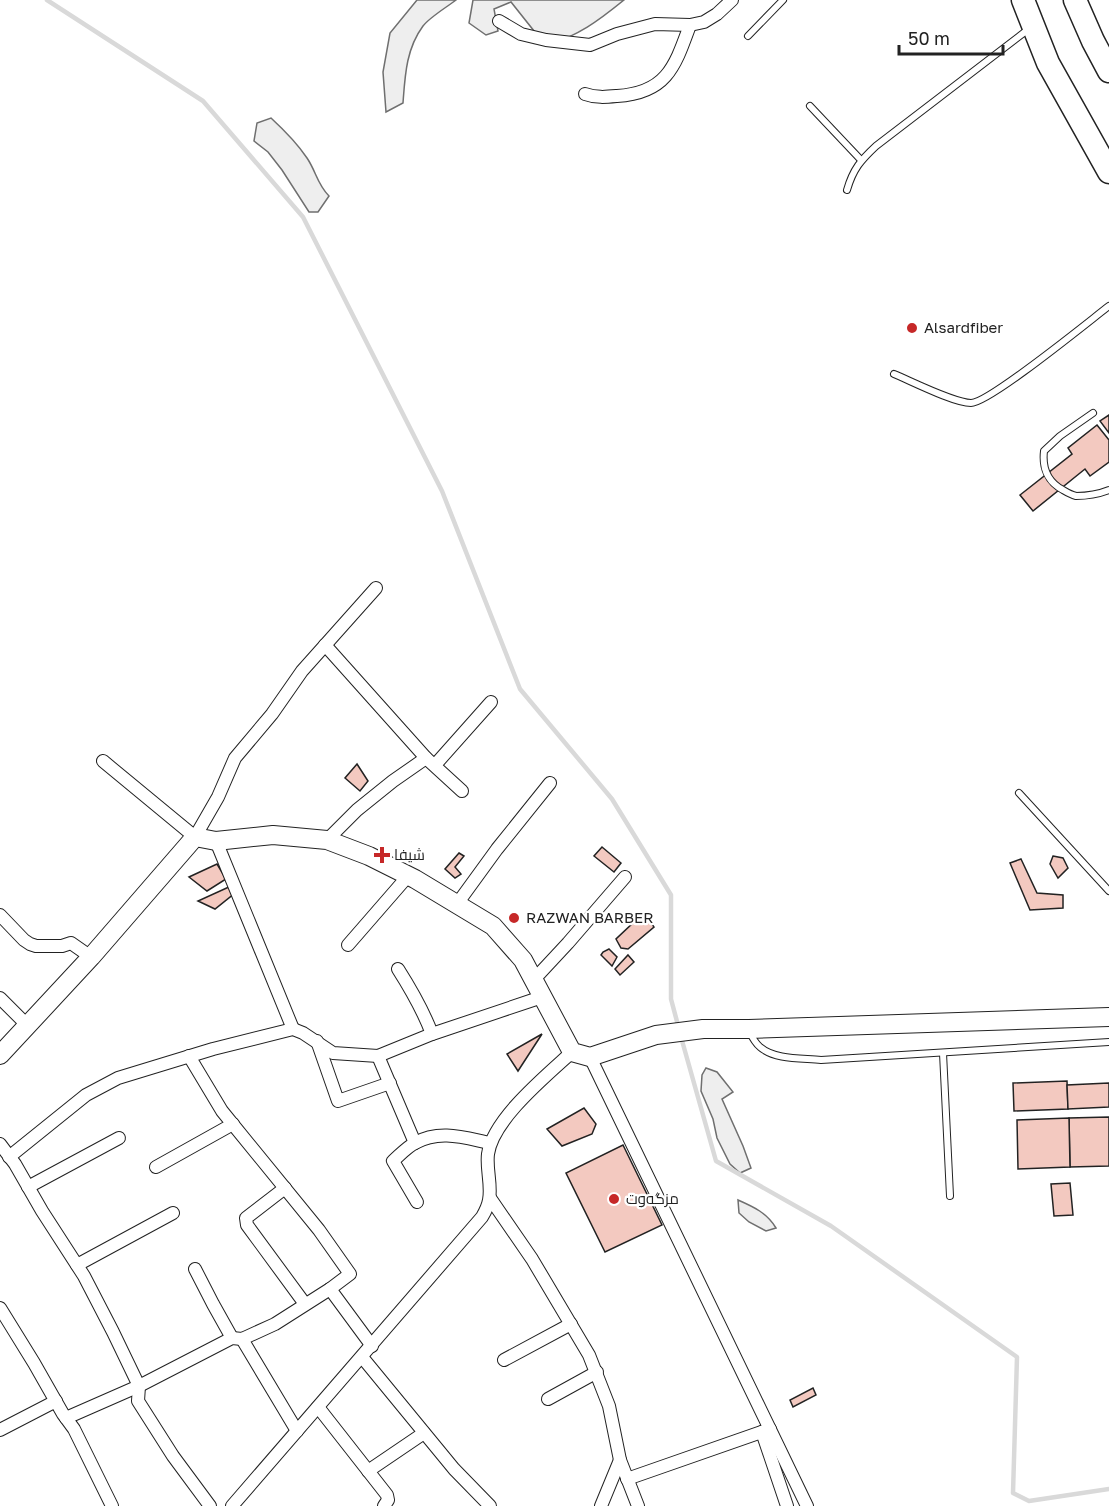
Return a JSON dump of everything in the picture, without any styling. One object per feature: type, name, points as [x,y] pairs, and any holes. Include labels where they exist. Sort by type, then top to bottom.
[{"type":"highway","points":[[1023,0],[1048,63],[1109,172]]},
{"type":"highway","points":[[1075,0],[1109,71]]},
{"type":"street","points":[[499,21],[522,34],[564,43],[590,45],[617,34],[656,24],[690,25],[704,22],[732,0]]},
{"type":"street","points":[[585,94],[596,97],[633,96],[657,86],[672,69],[690,25]]},
{"type":"street","points":[[0,1055],[91,957],[195,837],[218,796],[235,758],[272,714],[302,671],[376,588]]},
{"type":"street","points":[[325,645],[431,762],[462,791]]},
{"type":"street","points":[[327,840],[357,810],[393,781],[431,762],[490,702]]},
{"type":"street","points":[[103,761],[195,837],[216,842],[273,835],[327,840],[369,856],[415,879],[493,926],[523,960],[542,997],[581,1054],[766,1430],[807,1506]]},
{"type":"street","points":[[457,904],[497,849],[550,783]]},
{"type":"street","points":[[216,842],[293,1029]]},
{"type":"street","points":[[348,945],[408,876]]},
{"type":"street","points":[[533,980],[625,877]]},
{"type":"street","points":[[0,915],[30,944],[62,946],[71,943],[91,957]]},
{"type":"street","points":[[398,969],[414,993],[432,1034]]},
{"type":"street","points":[[9,1157],[86,1095],[118,1078],[189,1056],[293,1029],[303,1032],[333,1053],[378,1056],[432,1034],[542,997]]},
{"type":"street","points":[[0,998],[28,1026]]},
{"type":"street","points":[[232,1506],[482,1217],[490,1198],[488,1156],[490,1143],[496,1130],[528,1093],[581,1054],[656,1035],[702,1029],[1109,1017]]},
{"type":"street","points":[[317,1041],[338,1101],[390,1083]]},
{"type":"street","points":[[66,1418],[139,1386],[237,1338],[275,1324],[350,1274],[319,1230],[222,1111],[189,1056]]},
{"type":"street","points":[[378,1056],[415,1143]]},
{"type":"street","points":[[156,1167],[233,1124]]},
{"type":"street","points":[[417,1202],[393,1161],[415,1143],[436,1135],[452,1134],[490,1143]]},
{"type":"street","points":[[28,1186],[119,1138]]},
{"type":"street","points":[[0,1144],[15,1164],[84,1276],[139,1386],[138,1401],[173,1456],[210,1506]]},
{"type":"street","points":[[285,1188],[246,1218],[248,1225],[305,1304]]},
{"type":"street","points":[[490,1198],[532,1259],[589,1355],[609,1406],[620,1460],[638,1506]]},
{"type":"street","points":[[76,1265],[172,1213]]},
{"type":"street","points":[[195,1269],[213,1304],[297,1431]]},
{"type":"street","points":[[330,1289],[372,1346]]},
{"type":"street","points":[[0,1308],[74,1429],[112,1506]]},
{"type":"street","points":[[504,1360],[571,1324]]},
{"type":"street","points":[[362,1357],[454,1469],[490,1506]]},
{"type":"street","points":[[548,1399],[597,1372]]},
{"type":"street","points":[[0,1430],[56,1401]]},
{"type":"street","points":[[318,1407],[387,1495],[388,1500],[384,1506]]},
{"type":"street","points":[[627,1479],[766,1430]]},
{"type":"street","points":[[766,1430],[787,1506]]},
{"type":"street","points":[[368,1471],[424,1433]]},
{"type":"street","points":[[601,1506],[620,1460]]},
{"type":"lane","points":[[748,36],[783,0]]},
{"type":"lane","points":[[847,190],[861,160],[876,146],[1033,26]]},
{"type":"lane","points":[[810,106],[861,160]]},
{"type":"lane","points":[[894,374],[953,399],[972,404],[1012,380],[1109,306]]},
{"type":"lane","points":[[1093,412],[1044,451],[1043,459],[1046,472],[1055,485],[1074,496],[1099,494],[1109,490]]},
{"type":"lane","points":[[1019,793],[1109,891]]},
{"type":"lane","points":[[748,1029],[761,1048],[776,1055],[821,1060],[1109,1042]]},
{"type":"lane","points":[[943,1053],[950,1196]]},
{"type":"shaded area","points":[[417,0],[456,0],[430,19],[417,35],[407,63],[403,103],[386,112],[383,72],[390,33]]},
{"type":"shaded area","points":[[473,0],[624,0],[587,27],[546,46],[511,2],[494,9],[498,31],[486,35],[469,23]]},
{"type":"shaded area","points":[[271,118],[303,152],[329,196],[318,212],[309,212],[282,170],[268,152],[254,141],[257,123]]},
{"type":"shaded area","points":[[706,1068],[717,1072],[733,1092],[722,1099],[751,1168],[740,1173],[730,1164],[717,1138],[713,1119],[701,1091],[702,1075]]},
{"type":"shaded area","points":[[738,1200],[764,1214],[776,1228],[766,1231],[749,1222],[739,1213]]},
{"type":"building","points":[[1109,415],[1109,433],[1100,421]]},
{"type":"building","points":[[1097,425],[1109,440],[1109,462],[1090,476],[1085,469],[1033,511],[1020,495],[1072,454],[1068,448]]},
{"type":"building","points":[[357,764],[368,781],[360,791],[345,778]]},
{"type":"building","points":[[602,847],[621,863],[614,872],[594,856]]},
{"type":"building","points":[[459,853],[464,856],[455,867],[461,874],[455,878],[445,869]]},
{"type":"building","points":[[1053,856],[1063,858],[1068,868],[1058,878],[1050,864]]},
{"type":"building","points":[[1021,859],[1037,893],[1063,895],[1063,908],[1030,910],[1010,863]]},
{"type":"building","points":[[217,864],[226,879],[207,891],[189,877]]},
{"type":"building","points":[[231,886],[235,893],[215,909],[198,901]]},
{"type":"building","points":[[648,918],[654,927],[628,949],[621,948],[616,939],[633,923]]},
{"type":"building","points":[[609,949],[617,957],[612,966],[601,955]]},
{"type":"building","points":[[628,955],[634,962],[620,975],[615,969]]},
{"type":"building","points":[[542,1034],[518,1071],[507,1054]]},
{"type":"building","points":[[1067,1081],[1068,1109],[1014,1111],[1013,1083]]},
{"type":"building","points":[[1109,1083],[1109,1107],[1068,1109],[1067,1085]]},
{"type":"building","points":[[584,1108],[596,1124],[592,1134],[562,1146],[547,1129]]},
{"type":"building","points":[[1109,1117],[1109,1166],[1070,1167],[1069,1118]]},
{"type":"building","points":[[1069,1118],[1070,1167],[1018,1169],[1017,1120]]},
{"type":"building","name":"مزگه‌وت","points":[[623,1145],[662,1225],[605,1252],[566,1173]]},
{"type":"building","points":[[1070,1183],[1073,1215],[1054,1216],[1051,1184]]},
{"type":"building","points":[[813,1388],[816,1395],[793,1407],[790,1400]]},
{"type":"waterway","points":[[47,0],[203,101],[303,217],[442,491],[520,689],[612,799],[671,895],[671,999],[679,1029]]},
{"type":"waterway","points":[[681,1037],[716,1161],[831,1226],[1017,1357],[1013,1493],[1029,1501],[1109,1489]]},
{"type":"place","name":"Alsardfiber","points":[[912,328]]},
{"type":"place","name":"شیفا","points":[[382,855]]},
{"type":"place","name":"RAZWAN BARBER","points":[[514,918]]},
{"type":"place","name":"مزگه‌وت","points":[[614,1199]]}]
